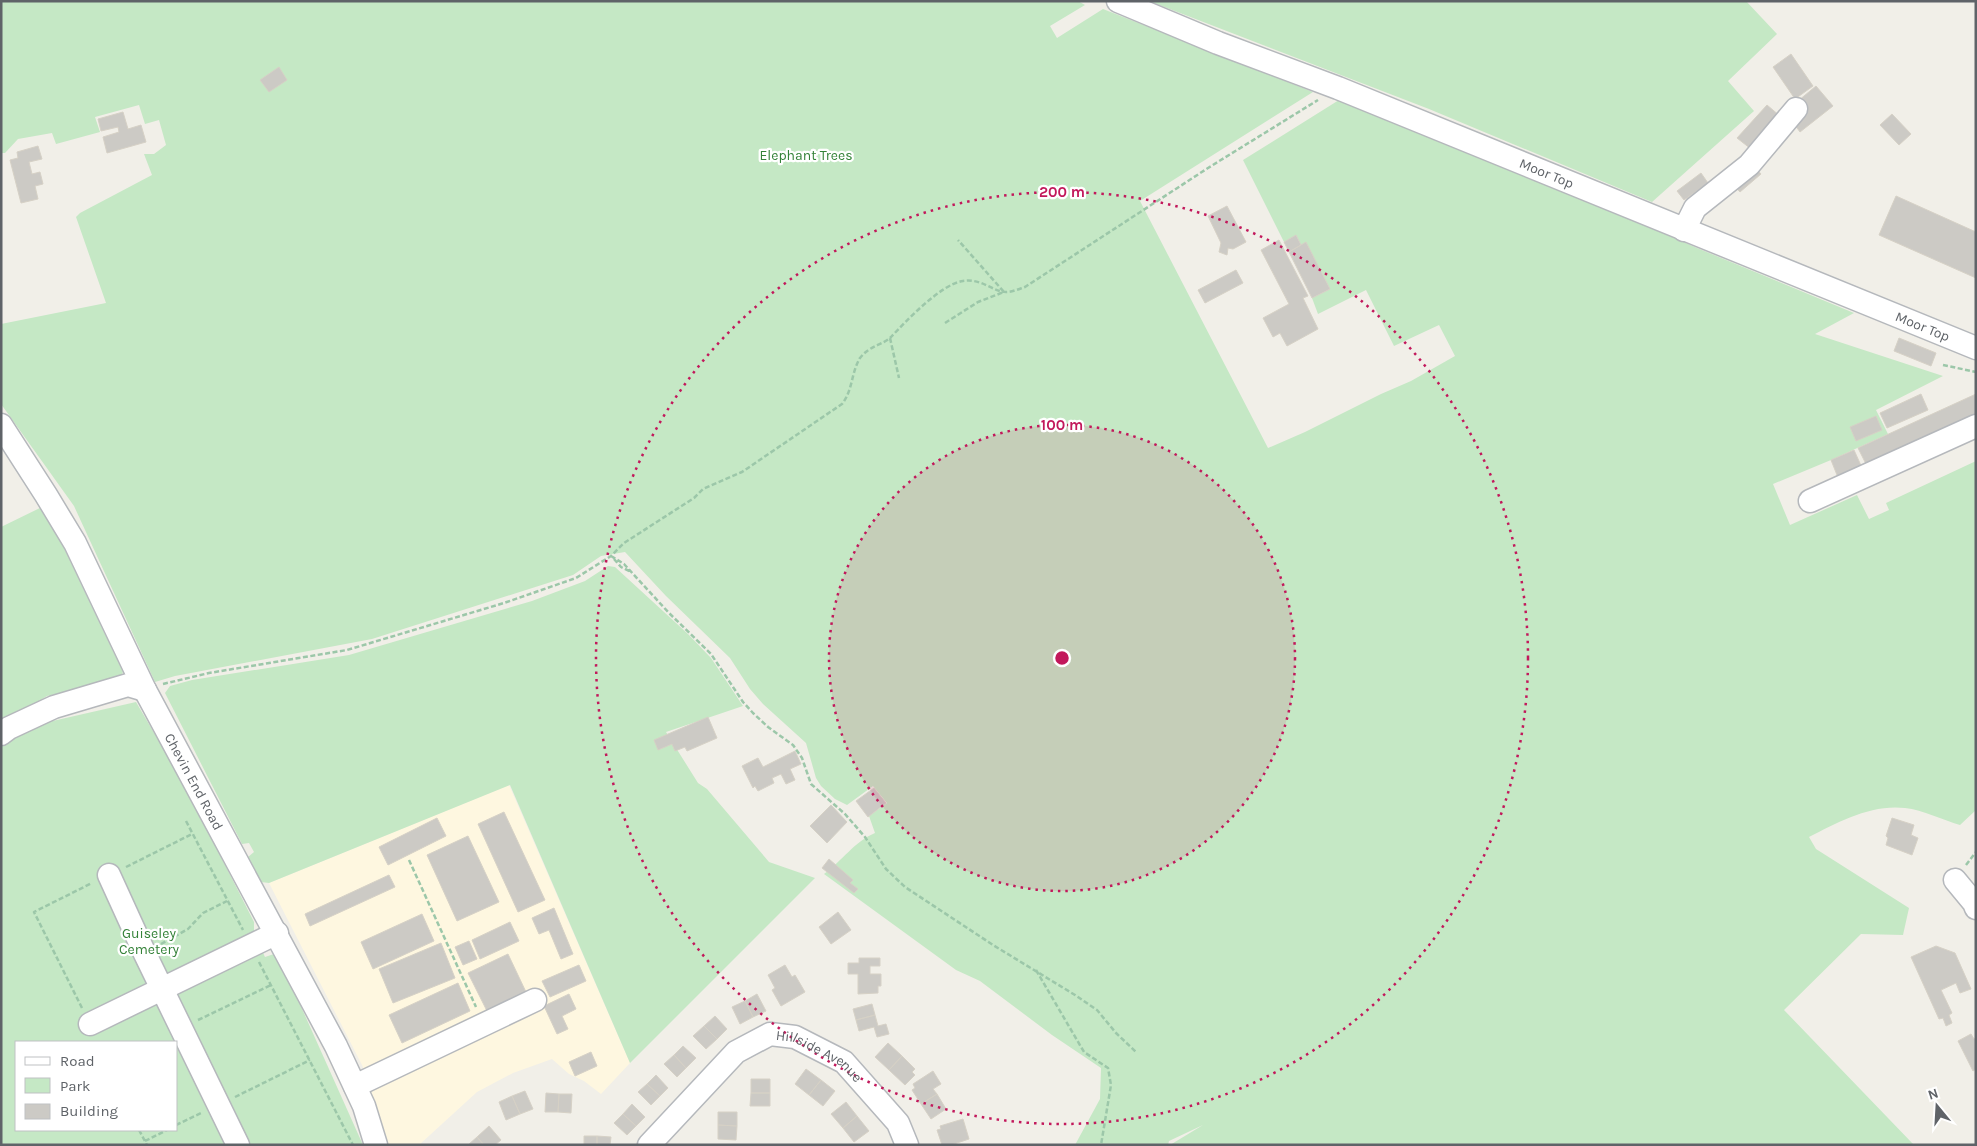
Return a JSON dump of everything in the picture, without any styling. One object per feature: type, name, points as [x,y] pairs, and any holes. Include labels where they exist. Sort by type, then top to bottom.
[{"type":"street","name":"Moor Top","points":[[1118,1],[1218,43],[1338,88],[1976,348]]},
{"type":"street","points":[[1684,230],[1695,208],[1749,165],[1796,109]]},
{"type":"street","name":"Chevin End Road","points":[[1,425],[75,543],[145,690],[336,1046],[364,1106],[376,1145]]},
{"type":"street","points":[[1810,501],[1976,426]]},
{"type":"street","points":[[1,734],[9,728],[54,707],[128,685],[145,690]]},
{"type":"street","points":[[110,875],[145,954],[238,1145]]},
{"type":"street","points":[[1955,880],[1976,908]]},
{"type":"street","points":[[90,1024],[277,933]]},
{"type":"street","points":[[355,1086],[535,1000]]},
{"type":"street","name":"Hillside Avenue","points":[[649,1145],[736,1052],[770,1034],[795,1037],[844,1062],[898,1124],[907,1145]]},
{"type":"path","points":[[945,323],[978,302],[1024,287],[1208,168],[1338,88]]},
{"type":"path","points":[[958,240],[1004,292]]},
{"type":"path","points":[[145,690],[187,678],[346,650],[504,603],[576,578],[611,556],[624,543],[694,498],[703,489],[742,472],[842,404],[849,396],[860,359],[868,350],[890,338],[896,330],[922,307],[948,287],[961,281],[973,280],[1004,292]]},
{"type":"path","points":[[890,338],[899,378]]},
{"type":"path","points":[[1943,365],[1976,372]]},
{"type":"path","points":[[611,556],[624,564],[669,613],[711,654],[743,702],[753,713],[768,727],[793,745],[802,758],[811,784],[839,807],[865,837],[886,869],[905,887],[1097,1010],[1116,1033],[1136,1052]]},
{"type":"path","points":[[186,821],[353,1145]]},
{"type":"path","points":[[90,1024],[34,912],[192,834]]},
{"type":"path","points":[[409,860],[484,1024]]},
{"type":"path","points":[[145,954],[188,929],[203,913],[228,901]]},
{"type":"path","points":[[1035,969],[1084,1052],[1108,1068],[1111,1085],[1102,1145]]},
{"type":"path","points":[[181,1028],[271,985]]},
{"type":"path","points":[[178,1124],[310,1060]]},
{"type":"path","points":[[140,1131],[147,1145]]},
{"type":"path","points":[[145,1141],[165,1131]]},
{"type":"shaded area","points":[[509,785],[630,1063],[601,1094],[584,1081],[569,1074],[552,1059],[513,1073],[477,1092],[419,1145],[386,1145],[371,1095],[372,1089],[362,1065],[269,883]]},
{"type":"green space","name":"Elephant Trees","points":[[1,1],[1078,1],[1085,5],[1050,26],[1057,38],[1103,9],[1313,92],[1140,201],[1268,448],[1411,381],[1455,356],[1439,325],[1394,346],[1366,290],[1318,314],[1312,298],[1330,289],[1306,243],[1301,245],[1296,235],[1284,242],[1243,160],[1339,100],[1580,196],[1697,248],[1854,313],[1815,334],[1943,376],[1876,410],[1888,434],[1773,484],[1790,525],[1857,495],[1869,519],[1889,510],[1886,503],[1976,461],[1976,810],[1960,825],[1912,809],[1892,807],[1867,811],[1809,837],[1816,849],[1909,908],[1903,935],[1861,934],[1784,1010],[1914,1145],[1170,1145],[1203,1125],[1169,1141],[1168,1145],[1075,1145],[1100,1099],[1101,1068],[1052,1035],[980,981],[956,970],[824,874],[861,841],[875,833],[869,816],[887,803],[873,786],[847,805],[835,799],[821,786],[816,778],[806,743],[763,704],[750,689],[730,658],[666,596],[625,552],[601,556],[573,575],[372,639],[175,676],[155,682],[74,506],[1,404],[1,324],[106,303],[76,217],[80,213],[152,175],[144,154],[154,154],[166,145],[159,120],[145,124],[139,105],[95,117],[100,132],[56,144],[52,133],[18,139],[5,153],[1,153]]},
{"type":"green space","points":[[1149,1],[1746,1],[1777,34],[1728,81],[1754,111],[1652,202],[1429,109]]},
{"type":"green space","points":[[44,506],[123,672],[119,680],[47,696],[1,724],[1,527]]},
{"type":"green space","points":[[608,566],[615,567],[688,634],[711,658],[743,706],[666,732],[698,783],[707,789],[769,862],[815,878],[630,1063],[510,785],[269,883],[261,882],[248,857],[254,852],[249,843],[242,844],[165,693],[170,686],[192,680],[349,655],[532,601],[585,581]]},
{"type":"green space","name":"Guiseley Cemetery","points":[[136,702],[184,784],[254,922],[254,934],[265,957],[277,953],[363,1145],[1,1145],[1,744],[35,725]]},
{"type":"building","points":[[1791,54],[1813,86],[1795,99],[1773,67]]},
{"type":"building","points":[[279,67],[287,80],[269,92],[260,80]]},
{"type":"building","points":[[1816,86],[1833,106],[1800,132],[1792,121],[1798,101]]},
{"type":"building","points":[[1767,105],[1780,116],[1751,149],[1737,138]]},
{"type":"building","points":[[123,112],[128,129],[141,125],[146,142],[107,153],[103,137],[119,132],[118,127],[101,131],[98,119]]},
{"type":"building","points":[[1892,114],[1911,134],[1899,145],[1880,125]]},
{"type":"building","points":[[38,146],[42,159],[29,162],[32,174],[40,172],[43,184],[35,186],[38,199],[21,203],[10,160],[18,158],[17,152]]},
{"type":"building","points":[[1753,165],[1761,174],[1740,192],[1732,183]]},
{"type":"building","points":[[1701,173],[1708,183],[1684,200],[1677,191]]},
{"type":"building","points":[[1896,196],[1976,232],[1976,278],[1879,235]]},
{"type":"building","points":[[1227,206],[1246,242],[1233,249],[1228,248],[1227,255],[1219,252],[1221,243],[1208,216]]},
{"type":"building","points":[[1296,235],[1301,245],[1289,252],[1284,242]]},
{"type":"building","points":[[1279,240],[1308,296],[1303,298],[1318,329],[1287,346],[1280,333],[1273,337],[1263,318],[1289,304],[1261,250]]},
{"type":"building","points":[[1306,242],[1330,289],[1312,298],[1289,252]]},
{"type":"building","points":[[1236,270],[1243,283],[1205,303],[1198,290]]},
{"type":"building","points":[[1899,338],[1936,353],[1931,366],[1894,351]]},
{"type":"building","points":[[1921,394],[1928,410],[1887,428],[1880,413]]},
{"type":"building","points":[[1976,394],[1976,418],[1868,468],[1858,448]]},
{"type":"building","points":[[1876,416],[1882,430],[1856,441],[1850,427]]},
{"type":"building","points":[[1854,450],[1863,470],[1839,480],[1831,460]]},
{"type":"building","points":[[708,717],[717,738],[687,751],[685,747],[675,751],[672,744],[658,750],[654,740]]},
{"type":"building","points":[[795,751],[801,764],[790,769],[795,780],[786,784],[781,774],[772,778],[774,783],[758,791],[755,786],[753,788],[742,766],[758,758],[763,767]]},
{"type":"building","points":[[874,788],[886,803],[868,817],[856,801]]},
{"type":"building","points":[[831,805],[847,822],[827,843],[810,826]]},
{"type":"building","points":[[504,812],[545,900],[518,912],[478,824]]},
{"type":"building","points":[[437,818],[446,836],[388,865],[379,847]]},
{"type":"building","points":[[1892,818],[1914,825],[1911,835],[1918,838],[1912,855],[1886,845],[1888,838],[1886,836]]},
{"type":"building","points":[[468,836],[499,902],[457,921],[427,855]]},
{"type":"building","points":[[829,859],[853,880],[850,883],[858,889],[854,893],[822,868]]},
{"type":"building","points":[[389,875],[395,887],[310,926],[305,914]]},
{"type":"building","points":[[554,908],[573,954],[561,959],[549,930],[539,934],[532,918]]},
{"type":"building","points":[[838,912],[851,930],[831,944],[819,927]]},
{"type":"building","points":[[422,914],[434,941],[373,969],[361,942]]},
{"type":"building","points":[[510,922],[519,941],[480,959],[472,940]]},
{"type":"building","points":[[469,941],[477,959],[463,965],[455,947]]},
{"type":"building","points":[[441,943],[455,978],[393,1003],[379,969]]},
{"type":"building","points":[[1936,946],[1955,953],[1971,989],[1960,993],[1956,983],[1941,990],[1952,1013],[1949,1015],[1952,1023],[1946,1026],[1943,1018],[1939,1019],[1911,957]]},
{"type":"building","points":[[508,954],[526,992],[487,1011],[468,973]]},
{"type":"building","points":[[859,958],[880,958],[880,966],[870,966],[870,974],[881,974],[881,986],[878,986],[878,993],[858,994],[858,974],[848,974],[848,963],[859,963]]},
{"type":"building","points":[[579,965],[586,981],[550,997],[542,981]]},
{"type":"building","points":[[785,965],[792,977],[795,975],[805,992],[781,1006],[772,990],[775,988],[768,975]]},
{"type":"building","points":[[458,983],[470,1011],[402,1043],[389,1015]]},
{"type":"building","points":[[569,994],[576,1009],[562,1016],[568,1029],[557,1034],[544,1006]]},
{"type":"building","points":[[757,994],[766,1011],[753,1017],[745,1001]]},
{"type":"building","points":[[745,1001],[753,1017],[740,1024],[732,1007]]},
{"type":"building","points":[[872,1004],[875,1015],[856,1020],[853,1009]]},
{"type":"building","points":[[875,1015],[878,1026],[886,1024],[889,1034],[877,1037],[874,1027],[859,1031],[856,1020]]},
{"type":"building","points":[[715,1016],[727,1029],[717,1039],[704,1026]]},
{"type":"building","points":[[704,1026],[717,1039],[706,1049],[693,1036]]},
{"type":"building","points":[[1971,1034],[1974,1039],[1976,1038],[1976,1069],[1973,1071],[1958,1041]]},
{"type":"building","points":[[888,1043],[902,1056],[889,1070],[875,1057]]},
{"type":"building","points":[[683,1046],[696,1058],[686,1068],[674,1055]]},
{"type":"building","points":[[591,1052],[597,1066],[575,1076],[569,1062]]},
{"type":"building","points":[[674,1055],[686,1068],[677,1077],[664,1064]]},
{"type":"building","points":[[902,1056],[915,1069],[912,1072],[915,1075],[905,1085],[889,1070]]},
{"type":"building","points":[[806,1069],[821,1080],[809,1095],[795,1084]]},
{"type":"building","points":[[933,1071],[941,1084],[933,1089],[937,1094],[921,1104],[912,1090],[915,1088],[913,1084]]},
{"type":"building","points":[[656,1075],[668,1088],[660,1096],[647,1084]]},
{"type":"building","points":[[751,1079],[770,1079],[770,1093],[751,1093]]},
{"type":"building","points":[[821,1080],[835,1091],[823,1106],[809,1095]]},
{"type":"building","points":[[647,1084],[660,1096],[651,1105],[638,1092]]},
{"type":"building","points":[[525,1091],[533,1109],[520,1114],[512,1096]]},
{"type":"building","points":[[546,1093],[559,1094],[558,1112],[545,1112]]},
{"type":"building","points":[[751,1093],[770,1093],[770,1106],[750,1106]]},
{"type":"building","points":[[559,1094],[572,1094],[571,1113],[558,1112]]},
{"type":"building","points":[[937,1094],[946,1109],[931,1119],[921,1104]]},
{"type":"building","points":[[512,1096],[520,1114],[506,1120],[499,1102]]},
{"type":"building","points":[[846,1102],[857,1116],[843,1128],[831,1114]]},
{"type":"building","points":[[632,1104],[645,1117],[636,1126],[623,1114]]},
{"type":"building","points":[[718,1112],[737,1112],[737,1126],[718,1125]]},
{"type":"building","points":[[623,1114],[636,1126],[627,1135],[614,1123]]},
{"type":"building","points":[[857,1116],[869,1131],[854,1142],[843,1128]]},
{"type":"building","points":[[963,1119],[969,1139],[951,1145],[942,1145],[937,1130],[941,1129],[940,1126]]},
{"type":"building","points":[[718,1125],[737,1126],[736,1140],[718,1139]]},
{"type":"building","points":[[489,1126],[501,1140],[495,1145],[484,1145],[477,1137]]},
{"type":"building","points":[[584,1136],[597,1136],[597,1145],[584,1145]]},
{"type":"building","points":[[597,1136],[611,1137],[610,1145],[597,1145]]},
{"type":"building","points":[[477,1137],[484,1145],[468,1145]]}]
